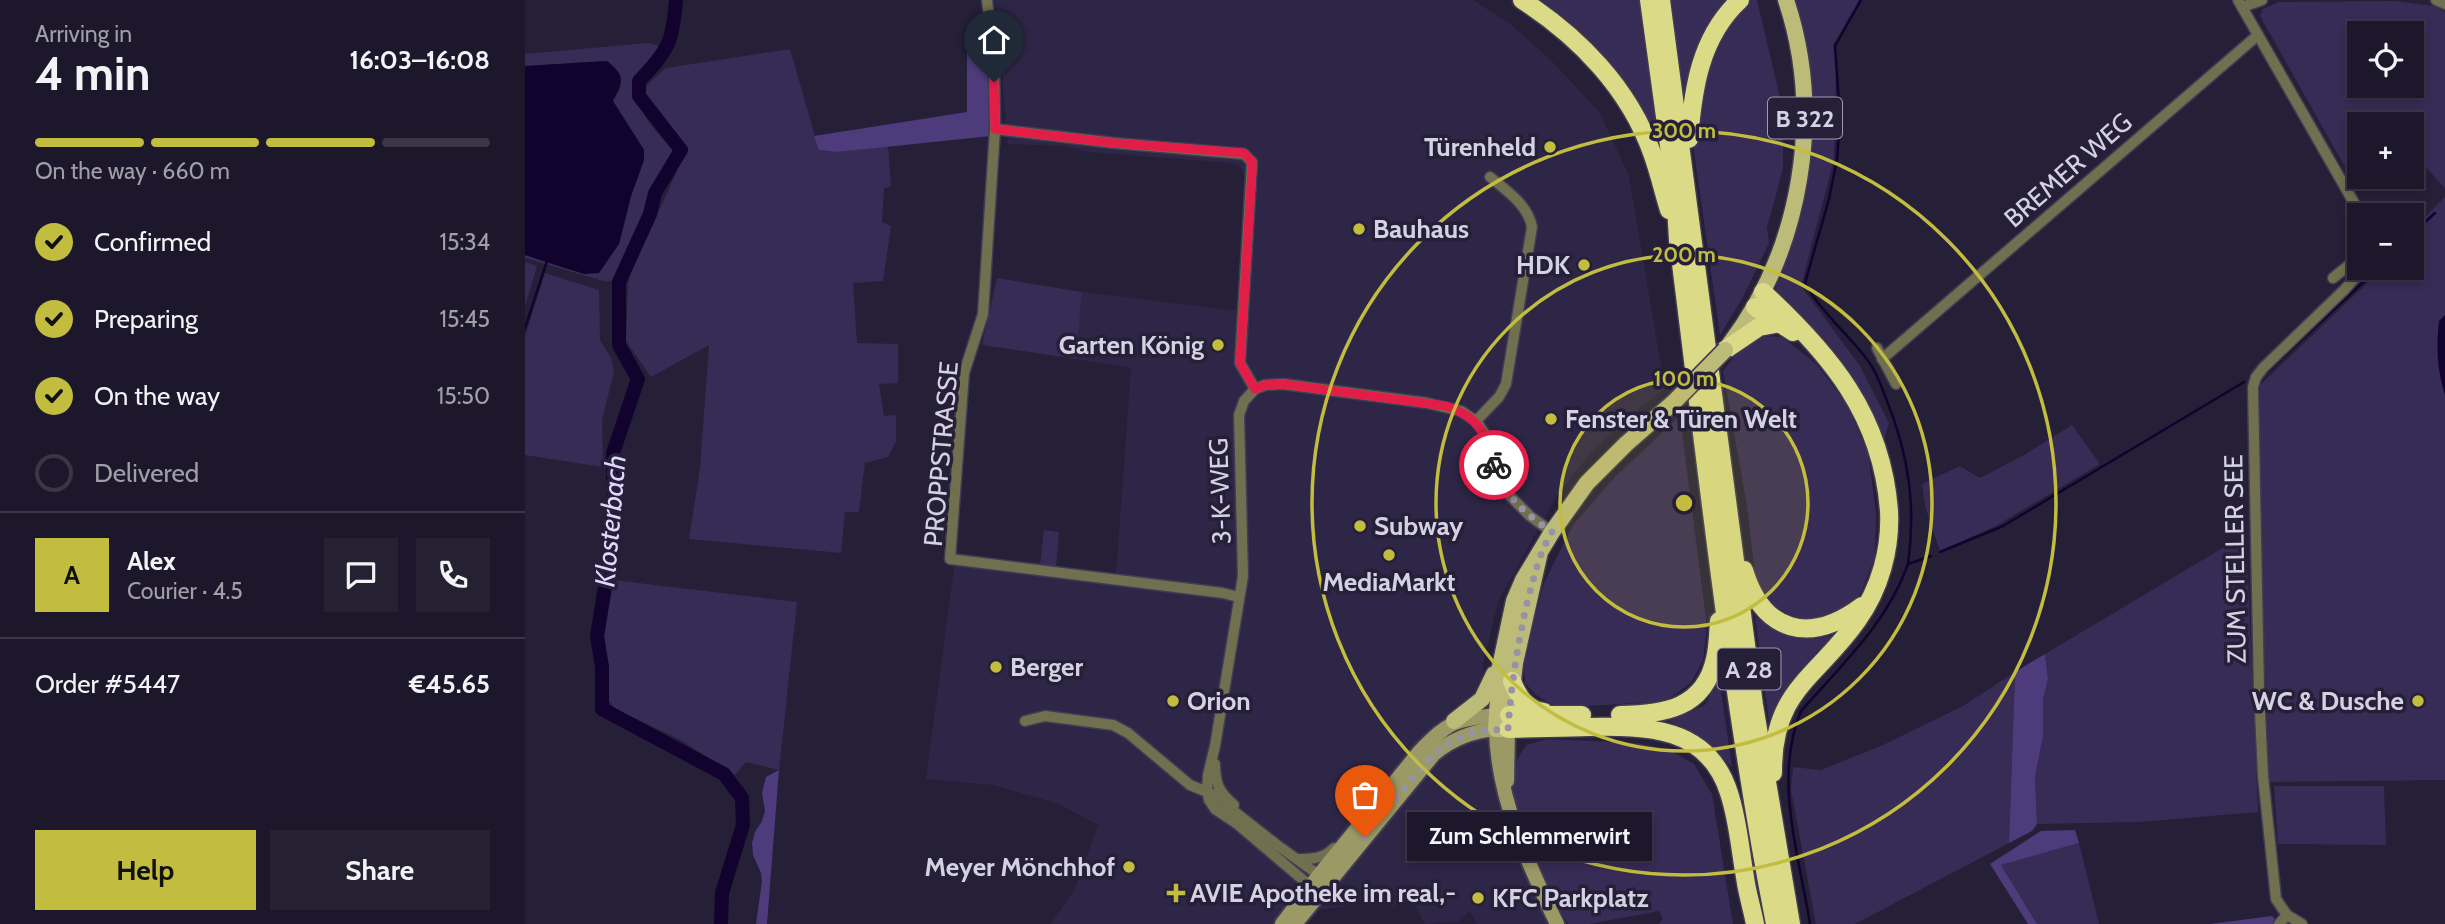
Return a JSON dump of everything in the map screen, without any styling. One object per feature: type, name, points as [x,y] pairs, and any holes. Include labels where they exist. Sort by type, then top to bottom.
[{"type":"highway","points":[[1523,0],[1567,32],[1607,74],[1622,96],[1652,152],[1678,240]]},
{"type":"highway","points":[[1649,0],[1673,177],[1678,240]]},
{"type":"highway","points":[[1661,0],[1686,174]]},
{"type":"highway","points":[[1686,174],[1691,102],[1700,64],[1708,44],[1740,0]]},
{"type":"highway","name":"A 28","points":[[1686,174],[1769,804],[1791,924]]},
{"type":"highway","name":"A 28","points":[[1678,240],[1744,744],[1775,924]]},
{"type":"highway","points":[[1759,299],[1780,323],[1811,339]]},
{"type":"highway","points":[[1759,299],[1811,339],[1846,383],[1864,413],[1883,467],[1889,520],[1882,570],[1856,624],[1798,687],[1784,710],[1772,752],[1773,775],[1769,804]]},
{"type":"highway","points":[[1725,350],[1759,327],[1780,323]]},
{"type":"highway","points":[[1732,533],[1753,593],[1760,606],[1778,620],[1802,628],[1817,629],[1842,620],[1867,602]]},
{"type":"highway","points":[[1502,722],[1550,716],[1649,715],[1687,703],[1701,690],[1712,671],[1723,586]]},
{"type":"highway","points":[[1506,674],[1524,702],[1550,716]]},
{"type":"highway","points":[[1502,722],[1640,727],[1666,731],[1696,746],[1717,768],[1729,791],[1755,924]]},
{"type":"main road","name":"B 322","points":[[1502,722],[1506,674],[1522,625],[1540,552],[1587,484],[1607,462],[1674,402],[1725,350],[1759,299],[1781,249],[1794,204],[1801,164],[1804,97],[1795,32],[1786,0]]},
{"type":"main road","points":[[1295,924],[1344,844],[1420,751],[1436,733],[1482,699],[1492,676],[1506,674]]},
{"type":"main road","points":[[1454,721],[1502,722]]},
{"type":"main road","points":[[1502,722],[1508,800],[1527,859],[1557,924]]},
{"type":"main road","points":[[1282,924],[1434,754],[1446,744],[1502,722]]},
{"type":"street","name":"PROPPSTRASSE","points":[[987,0],[994,59],[995,129],[983,314],[964,373],[950,559],[1238,597]]},
{"type":"street","points":[[2262,0],[2240,3],[2354,203]]},
{"type":"street","points":[[2436,0],[2445,4]]},
{"type":"street","name":"BREMER WEG","points":[[1882,359],[2258,35]]},
{"type":"street","points":[[995,129],[1114,143],[1244,153],[1252,162],[1252,171],[1240,363],[1255,389],[1265,385],[1283,384],[1427,403],[1461,411],[1476,421],[1485,434],[1496,469],[1509,495],[1530,516],[1552,532]]},
{"type":"street","points":[[1476,421],[1499,397],[1506,384],[1532,227],[1527,213],[1510,193],[1490,177]]},
{"type":"street","points":[[2333,278],[2347,267]]},
{"type":"street","name":"ZUM STELLER SEE","points":[[2287,915],[2276,899],[2263,776],[2258,676],[2253,387],[2263,368],[2353,280]]},
{"type":"street","points":[[1877,348],[1896,384]]},
{"type":"street","name":"3-K-WEG","points":[[1238,597],[1242,584],[1243,558],[1239,415],[1244,401],[1255,389]]},
{"type":"street","points":[[1238,597],[1208,775],[1212,788],[1209,800],[1215,809],[1320,884]]},
{"type":"street","points":[[1025,721],[1045,716],[1113,726],[1128,733],[1190,785],[1212,788],[1296,859],[1320,884]]},
{"type":"street","points":[[1296,859],[1314,859],[1328,855],[1337,846],[1344,844]]},
{"type":"street","points":[[2280,924],[2287,915],[2302,924]]},
{"type":"shaded area","points":[[995,0],[1473,0],[1510,24],[1551,60],[1600,113],[1629,176],[1665,389],[1628,417],[1590,454],[1557,495],[1498,602],[1483,664],[1490,757],[1519,862],[1547,924],[1477,924],[1470,911],[1457,922],[1425,924],[1410,897],[1392,907],[1381,893],[1353,905],[1319,910],[1308,924],[1050,924],[1074,891],[1098,825],[1059,804],[993,785],[926,779],[956,553],[1116,575],[1131,368],[1076,359],[1082,292],[1239,311],[1244,176],[1242,169],[1238,165],[1220,162],[1089,152],[1063,146],[1008,144]]},
{"type":"shaded area","points":[[1535,0],[1642,0],[1660,134],[1655,136],[1616,74],[1567,21]]},
{"type":"shaded area","points":[[1669,0],[1732,0],[1709,27],[1695,56],[1684,124]]},
{"type":"shaded area","points":[[1750,0],[1757,0],[1779,93],[1783,123],[1783,168],[1767,228],[1769,243],[1743,297],[1720,335],[1694,151],[1693,120],[1716,40]]},
{"type":"shaded area","points":[[1794,0],[1859,0],[1833,45],[1836,72],[1834,159],[1801,286],[1860,366],[1889,423],[1883,443],[1840,361],[1821,337],[1777,292],[1778,274],[1792,241],[1804,195],[1810,146],[1809,73]]},
{"type":"shaded area","points":[[2395,1],[2434,6],[2445,12],[2445,188],[2424,165],[2424,112],[2347,112],[2347,170],[2260,16],[2263,9],[2279,2]]},
{"type":"shaded area","points":[[986,42],[991,136],[837,152],[819,150],[814,136],[967,112],[967,46]]},
{"type":"shaded area","points":[[648,43],[665,48],[635,84],[636,94],[648,121],[674,151],[673,158],[649,203],[635,245],[616,279],[607,282],[525,258],[525,255],[571,270],[619,244],[631,196],[644,160],[644,150],[613,101],[620,89],[621,79],[607,61],[525,66],[525,54]]},
{"type":"shaded area","points":[[790,49],[819,150],[837,152],[888,146],[891,187],[884,188],[882,222],[891,226],[883,281],[853,283],[857,343],[898,344],[898,383],[879,384],[884,416],[896,415],[896,441],[888,457],[865,463],[859,512],[845,512],[841,553],[689,539],[700,468],[709,345],[651,377],[626,341],[628,285],[631,273],[686,151],[645,95],[647,85],[666,68]]},
{"type":"shaded area","points":[[607,61],[621,79],[613,101],[644,150],[644,160],[631,196],[619,244],[599,273],[584,274],[525,255],[525,66]]},
{"type":"shaded area","points":[[2445,197],[2445,780],[2269,782],[2260,523],[2260,385],[2370,280],[2424,280],[2424,218]]},
{"type":"shaded area","points":[[525,262],[537,266],[525,306]]},
{"type":"shaded area","points":[[545,273],[599,290],[600,340],[611,358],[614,372],[602,420],[603,467],[525,455],[525,337]]},
{"type":"shaded area","points":[[997,278],[1082,292],[1076,359],[982,345]]},
{"type":"shaded area","points":[[2445,315],[2445,395],[2437,349],[2439,321]]},
{"type":"shaded area","points":[[1765,336],[1782,337],[1816,364],[1846,403],[1868,453],[1876,513],[1875,557],[1861,593],[1844,609],[1818,619],[1795,618],[1774,606],[1761,593],[1754,566],[1747,506],[1723,371],[1743,345]]},
{"type":"shaded area","points":[[1680,416],[1707,627],[1703,660],[1691,683],[1665,701],[1572,707],[1551,704],[1535,694],[1525,683],[1524,667],[1544,583],[1573,525],[1614,478]]},
{"type":"shaded area","points":[[2072,425],[2100,464],[1994,527],[1940,551],[1925,506],[1922,484],[1960,466],[1980,478]]},
{"type":"shaded area","points":[[1044,530],[1059,532],[1056,567],[1040,565]]},
{"type":"shaded area","points":[[2246,534],[2258,812],[2139,822],[2037,824],[2035,777],[2043,736],[2043,699],[2048,679],[2045,654]]},
{"type":"shaded area","points":[[613,580],[797,602],[779,770],[746,762],[735,775],[679,739],[615,709],[608,699],[609,675],[604,634]]},
{"type":"shaded area","points":[[1755,617],[1792,636],[1810,639],[1833,635],[1812,657],[1786,693],[1770,729]]},
{"type":"shaded area","points":[[2045,654],[2048,679],[2043,699],[2043,736],[2035,777],[2037,824],[2032,831],[2009,843],[2015,672]]},
{"type":"shaded area","points":[[2015,672],[2009,843],[1855,924],[1816,924],[1791,790],[1793,767],[1821,770],[1885,744],[1963,706]]},
{"type":"shaded area","points":[[1719,677],[1732,767],[1700,736],[1669,721],[1705,705]]},
{"type":"shaded area","points":[[1547,739],[1638,743],[1670,750],[1694,764],[1712,794],[1733,924],[1659,924],[1663,918],[1659,911],[1590,924],[1568,924],[1532,858],[1513,792],[1517,760],[1526,745]]},
{"type":"shaded area","points":[[779,770],[767,924],[756,924],[762,881],[752,843],[765,811],[762,793],[766,777]]},
{"type":"shaded area","points":[[2274,786],[2384,786],[2386,845],[2278,844]]},
{"type":"shaded area","points":[[2075,830],[2079,843],[2001,865],[2037,924],[2028,924],[1990,864],[2041,831]]},
{"type":"shaded area","points":[[2079,843],[2099,924],[2037,924],[2001,865]]},
{"type":"shaded area","points":[[1510,886],[1516,899],[1502,906],[1495,893]]},
{"type":"shaded area","points":[[2272,916],[2277,922],[2275,924],[2210,924]]},
{"type":"waterway","name":"Klosterbach","points":[[676,0],[673,26],[667,45],[657,62],[639,81],[639,96],[681,150],[655,193],[650,214],[619,282],[619,345],[638,379],[613,453],[614,532],[597,636],[602,667],[602,709],[724,774],[742,798],[743,825],[722,893],[721,924]]},
{"type":"waterway","points":[[1861,0],[1835,46],[1840,118],[1837,159],[1829,199],[1805,283],[1819,304],[1872,366],[1895,421],[1911,501],[1908,564]]},
{"type":"waterway","points":[[2424,223],[2435,213]]},
{"type":"waterway","points":[[525,328],[547,261]]},
{"type":"waterway","points":[[2267,372],[2366,280]]},
{"type":"waterway","points":[[1940,552],[2003,526],[2244,382]]},
{"type":"waterway","points":[[1810,924],[1795,844],[1789,790],[1789,763],[1801,711],[1876,624],[1908,564],[1931,556]]},
{"type":"way so far","points":[[1365,837],[1427,761],[1446,744],[1479,731],[1508,729],[1522,625],[1540,552],[1552,532],[1530,516],[1509,495],[1494,465]]},
{"type":"place","name":"Türenheld","points":[[1550,147]]},
{"type":"place","name":"Bauhaus","points":[[1359,229]]},
{"type":"place","name":"HDK","points":[[1584,265]]},
{"type":"place","name":"Garten König","points":[[1218,345]]},
{"type":"place","name":"Fenster & Türen Welt","points":[[1551,419]]},
{"type":"place","name":"Subway","points":[[1360,526]]},
{"type":"place","name":"MediaMarkt","points":[[1389,555]]},
{"type":"place","name":"Berger","points":[[996,667]]},
{"type":"place","name":"Orion","points":[[1173,701]]},
{"type":"place","name":"WC & Dusche","points":[[2418,701]]},
{"type":"place","name":"Zum Schlemmerwirt","points":[[1365,837]]},
{"type":"place","name":"Meyer Mönchhof","points":[[1129,867]]},
{"type":"place","name":"AVIE Apotheke im real,-","points":[[1176,893]]},
{"type":"place","name":"KFC Parkplatz","points":[[1478,898]]},
{"type":"route","points":[[994,82],[995,129],[1114,143],[1244,153],[1252,162],[1252,171],[1240,363],[1255,389],[1265,385],[1283,384],[1446,406],[1461,411],[1476,421],[1491,447],[1494,465]]}]
